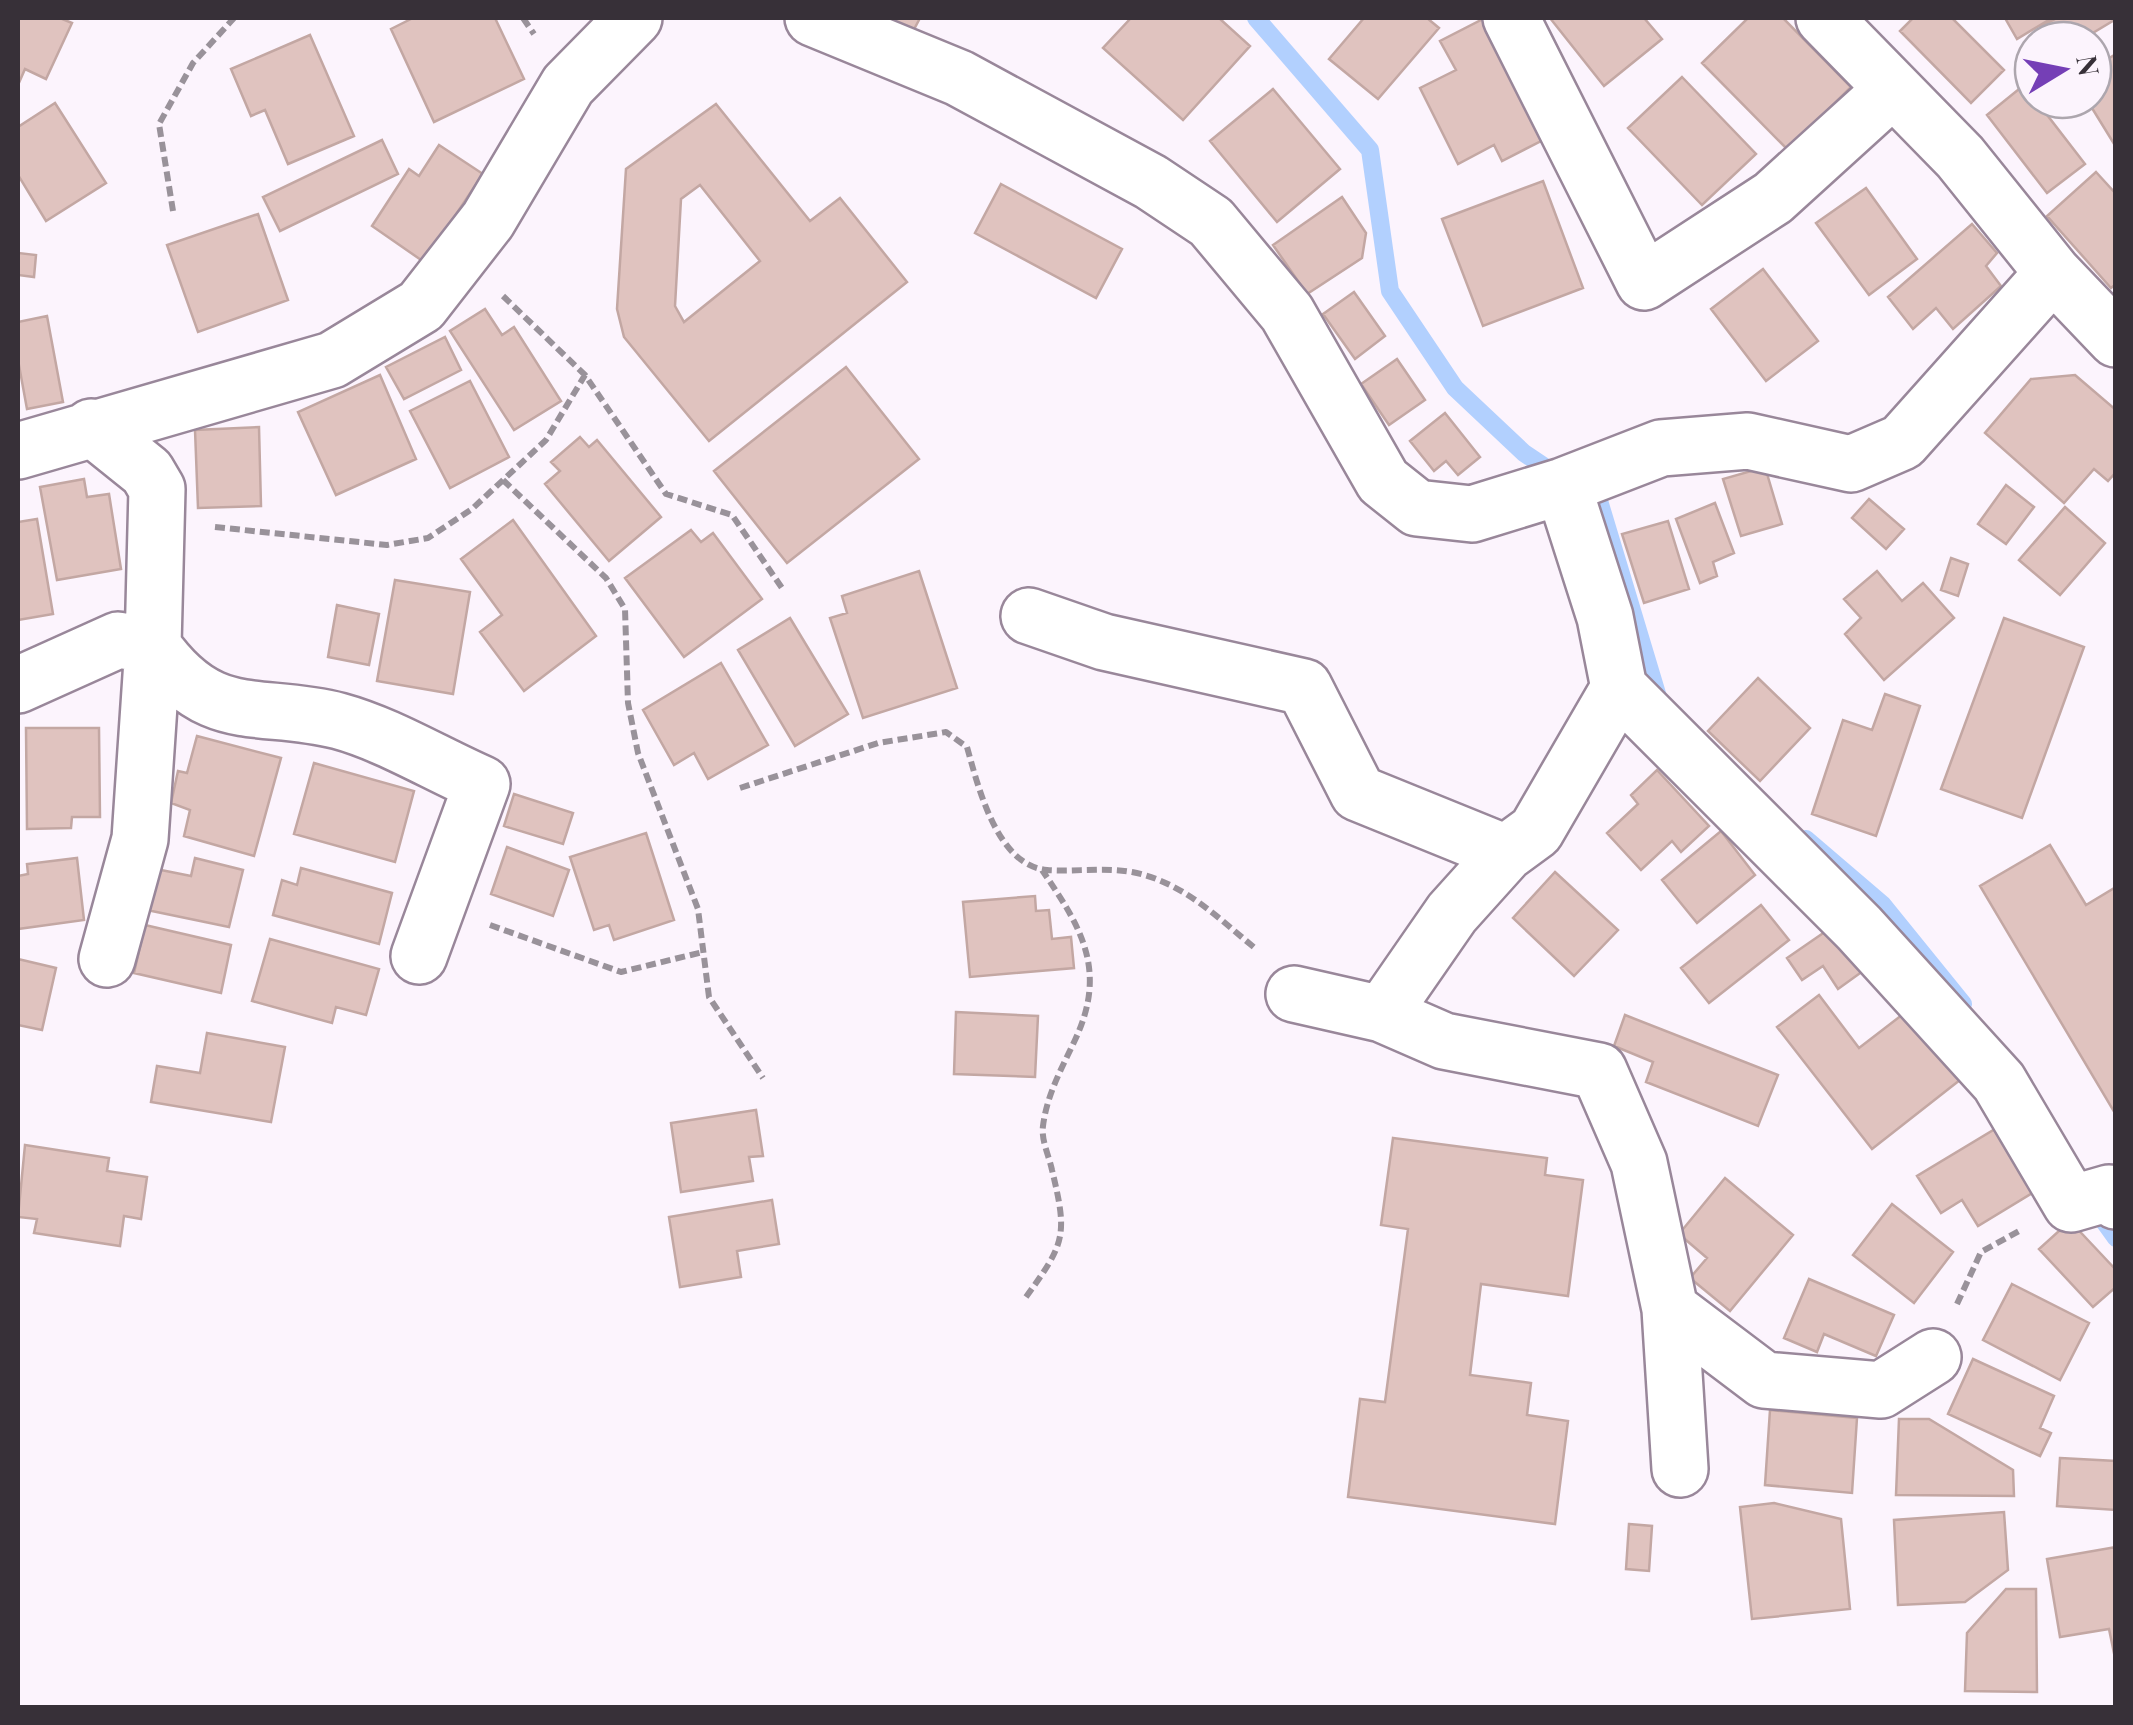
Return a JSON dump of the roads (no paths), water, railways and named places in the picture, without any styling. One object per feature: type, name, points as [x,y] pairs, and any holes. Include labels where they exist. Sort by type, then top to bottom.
[{"type":"street","points":[[18,451],[90,427],[332,360],[421,306],[462,258],[568,85],[634,18]]},
{"type":"street","points":[[813,18],[959,78],[1151,182],[1212,222],[1287,313],[1383,481],[1416,508],[1472,514],[1564,486],[1661,448],[1748,441],[1852,464],[1902,442],[2053,274]]},
{"type":"street","points":[[1511,18],[1644,282],[1773,198],[1893,89]]},
{"type":"street","points":[[1824,18],[1960,158],[2053,274],[2116,339]]},
{"type":"street","points":[[90,427],[146,472],[157,488],[153,646],[140,839],[107,959]]},
{"type":"street","points":[[1564,486],[1605,617],[1619,688],[1859,928],[1999,1082],[2098,1199]]},
{"type":"street","points":[[1029,616],[1104,642],[1253,672],[1304,688],[1358,793],[1506,854]]},
{"type":"street","points":[[18,686],[118,640],[153,646],[171,672],[222,706],[340,721],[482,784],[428,931]]},
{"type":"street","points":[[1382,1014],[1452,913],[1506,854],[1536,831],[1619,688]]},
{"type":"street","points":[[1294,994],[1382,1014],[1444,1041],[1599,1071],[1639,1163],[1670,1309],[1680,1470]]},
{"type":"street","points":[[1670,1309],[1764,1380],[1881,1390],[1932,1357]]},
{"type":"waterway","points":[[1256,18],[1370,150],[1390,291],[1455,388],[1524,453],[1600,504],[1661,707]]},
{"type":"waterway","points":[[1806,839],[1882,904],[1963,1004]]},
{"type":"waterway","points":[[2093,1206],[2116,1238]]}]
